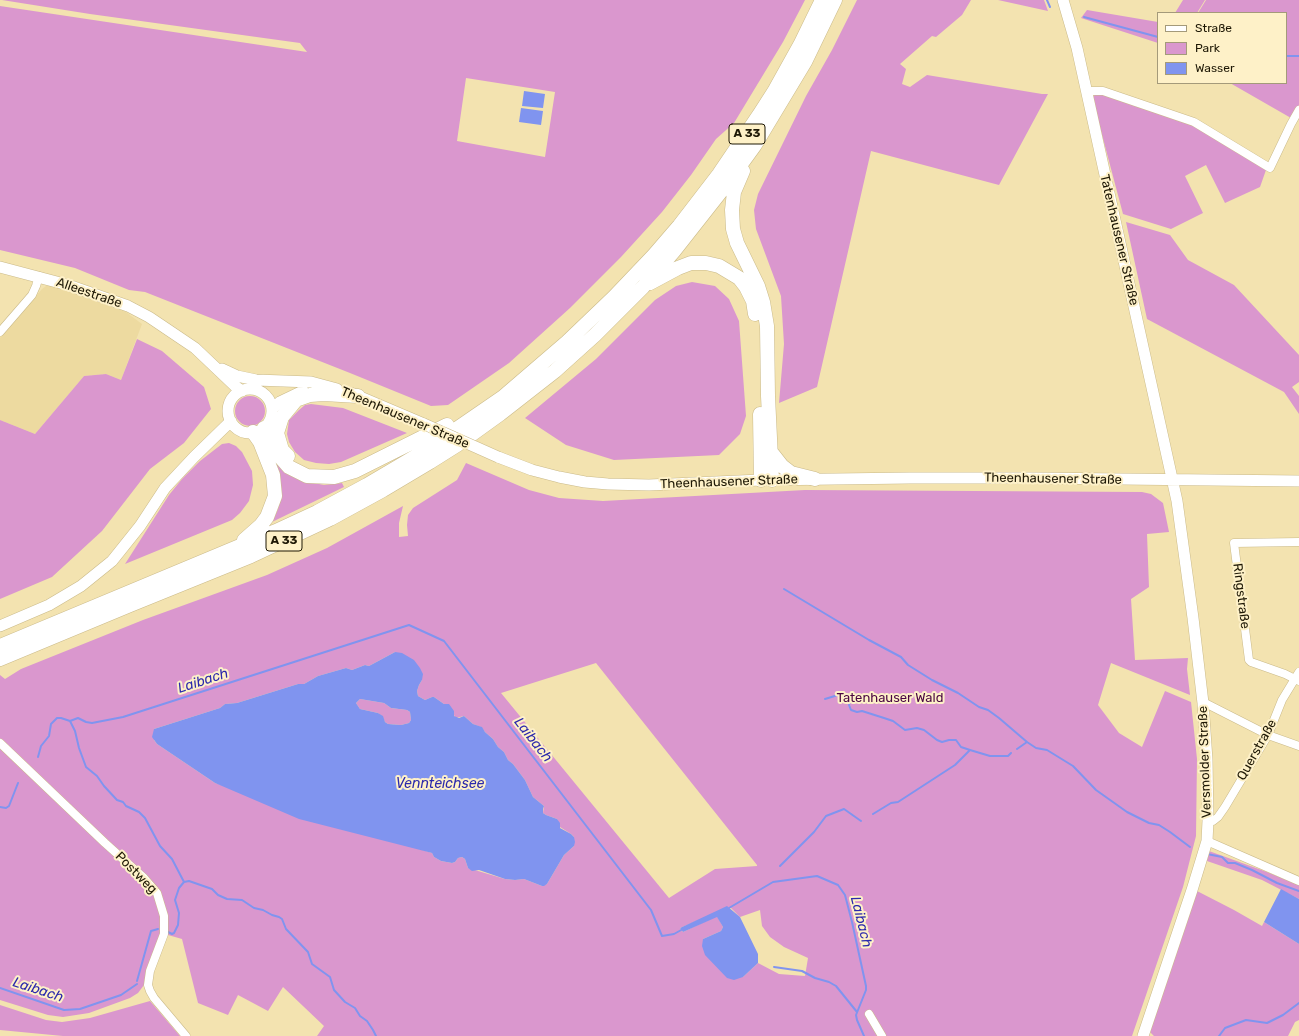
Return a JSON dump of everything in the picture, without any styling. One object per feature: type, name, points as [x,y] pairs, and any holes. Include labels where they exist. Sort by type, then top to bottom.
[{"type":"highway","name":"A 33","points":[[0,646],[276,531],[310,515],[367,486],[423,452],[503,397],[567,342],[614,297],[679,226],[742,142],[771,97],[800,45],[822,0]]},
{"type":"highway","name":"A 33","points":[[0,659],[251,556],[330,519],[384,490],[457,445],[555,371],[595,335],[643,287],[674,251],[726,185],[755,145],[806,62],[835,0]]},
{"type":"highway","points":[[755,145],[734,192],[732,210],[733,228],[737,243],[758,286],[763,302],[767,326],[771,452],[767,480]]},
{"type":"highway","points":[[643,287],[678,268],[691,263],[706,262],[719,266],[730,272],[739,278],[746,287],[753,301],[757,321],[767,480]]},
{"type":"highway","points":[[321,477],[306,471],[293,462],[282,450],[278,433],[282,417],[296,400],[310,395],[324,394],[358,396]]},
{"type":"highway","points":[[259,430],[289,467],[307,476],[334,477],[355,470],[503,397]]},
{"type":"highway","points":[[227,551],[248,538],[261,525],[267,517],[275,496],[273,475],[260,442],[259,430]]},
{"type":"highway","points":[[771,452],[782,466],[792,473],[815,479]]},
{"type":"main road","name":"Tatenhausener Straße","points":[[1063,0],[1086,91],[1173,480]]},
{"type":"main road","name":"Alleestraße","points":[[0,267],[39,276],[128,306],[173,332],[195,348],[242,391]]},
{"type":"main road","name":"Alleestraße","points":[[173,332],[213,371],[232,399]]},
{"type":"main road","points":[[195,348],[224,370],[238,376],[256,380],[311,382],[337,389]]},
{"type":"main road","name":"Theenhausener Straße","points":[[272,409],[280,402],[304,390],[311,388],[337,389],[358,396],[498,457],[532,470],[559,477],[608,484],[649,485],[815,479],[1032,478],[1299,481]]},
{"type":"main road","points":[[249,389],[262,393],[267,398],[272,409],[268,422],[259,430],[245,432],[234,425],[229,414],[229,406],[232,399],[236,394],[242,391],[249,389]]},
{"type":"main road","name":"Theenhausener Straße","points":[[267,398],[292,391],[304,390]]},
{"type":"main road","points":[[0,626],[56,602],[81,586],[112,560],[140,526],[164,488],[194,457],[229,432],[234,425]]},
{"type":"main road","name":"Versmolder Straße","points":[[1143,1036],[1207,841],[1207,760],[1203,703],[1192,610],[1173,480]]},
{"type":"street","points":[[1086,91],[1103,91],[1194,122],[1270,168],[1299,110]]},
{"type":"street","points":[[0,331],[32,295],[39,276]]},
{"type":"street","name":"Ringstraße","points":[[1298,677],[1251,662],[1249,660],[1234,543],[1299,542]]},
{"type":"street","name":"Querstraße","points":[[1208,821],[1214,821],[1218,817],[1268,735],[1282,700],[1298,677]]},
{"type":"street","points":[[1203,703],[1268,735],[1299,746]]},
{"type":"street","name":"Postweg","points":[[0,743],[144,878],[158,893],[164,916],[164,934],[150,971],[148,984],[154,998],[186,1036]]},
{"type":"street","points":[[1207,841],[1299,881]]},
{"type":"street","points":[[869,1014],[882,1036]]},
{"type":"shaded area","points":[[50,285],[126,312],[142,324],[121,380],[106,374],[84,376],[35,434],[0,420],[0,338],[42,289]]},
{"type":"green space","points":[[2,0],[805,0],[783,42],[734,123],[716,139],[691,175],[662,212],[621,257],[570,308],[509,363],[448,405],[431,406],[145,292],[129,290],[75,268],[0,250],[0,6],[307,52],[300,43],[90,14]],"holes":[[[466,78],[555,92],[545,157],[457,141]]]},
{"type":"green space","points":[[857,0],[971,0],[962,15],[936,37],[932,36],[900,64],[906,69],[902,84],[910,87],[927,75],[1048,94],[999,185],[871,151],[817,387],[779,403],[784,344],[781,296],[756,229],[754,210],[758,194],[806,96],[832,50]]},
{"type":"green space","points":[[998,0],[1044,0],[1048,11]]},
{"type":"green space","points":[[1183,0],[1205,0],[1198,12],[1176,12]]},
{"type":"green space","points":[[1206,0],[1299,0],[1299,105],[1291,118],[1232,84],[1287,84],[1287,12],[1199,12]]},
{"type":"green space","points":[[1087,10],[1157,22],[1157,43],[1081,18]]},
{"type":"green space","points":[[1099,92],[1193,125],[1266,170],[1260,187],[1225,203],[1206,165],[1185,176],[1203,213],[1171,229],[1123,214],[1092,97]]},
{"type":"green space","points":[[1126,222],[1170,235],[1188,260],[1234,285],[1299,355],[1299,382],[1292,387],[1299,396],[1299,414],[1284,392],[1147,319]]},
{"type":"green space","points":[[692,282],[715,286],[729,299],[739,321],[746,416],[740,434],[719,455],[614,460],[566,445],[525,418],[596,359],[655,300],[676,286]]},
{"type":"green space","points":[[137,339],[162,351],[204,387],[211,409],[184,443],[150,469],[102,531],[52,577],[0,599],[0,420],[35,434],[84,376],[106,374],[121,380]]},
{"type":"green space","points":[[250,396],[261,400],[265,411],[261,422],[250,426],[239,422],[235,411],[239,400]]},
{"type":"green space","points":[[311,404],[343,408],[407,433],[341,462],[329,464],[304,460],[295,452],[289,442],[287,434],[289,420],[305,405]]},
{"type":"green space","points":[[229,443],[236,446],[242,452],[252,471],[253,485],[249,501],[240,513],[232,520],[125,564],[169,495],[182,479],[200,461],[222,444]]},
{"type":"green space","points":[[271,455],[314,483],[324,485],[342,483],[344,487],[272,522],[278,509],[281,490],[278,468]]},
{"type":"green space","name":"Tatenhauser Wald","points":[[466,463],[529,490],[559,498],[603,501],[805,490],[1142,492],[1151,494],[1163,503],[1169,532],[1147,534],[1149,587],[1131,599],[1135,660],[1188,658],[1187,669],[1190,695],[1111,663],[1098,705],[1119,733],[1142,747],[1165,691],[1191,702],[1197,759],[1196,836],[1183,887],[1132,1036],[317,1036],[324,1026],[283,987],[268,1011],[238,995],[228,1015],[198,1003],[182,939],[168,935],[167,915],[146,876],[141,882],[155,895],[161,915],[160,934],[144,985],[138,993],[130,998],[89,1013],[63,1017],[48,1015],[0,1000],[0,675],[5,679],[21,669],[143,620],[267,575],[327,548],[403,506],[399,523],[399,537],[408,536],[408,515],[413,508],[457,480]],"holes":[[[395,652],[422,680],[417,691],[418,696],[425,700],[434,697],[446,704],[456,718],[464,716],[473,724],[481,727],[504,752],[508,760],[513,764],[525,780],[533,797],[544,806],[543,813],[557,819],[560,827],[574,837],[574,846],[564,855],[547,884],[542,886],[524,879],[505,879],[468,868],[465,859],[462,857],[458,858],[452,863],[441,861],[434,857],[432,853],[215,783],[157,744],[154,740],[154,729],[220,708],[225,704],[237,703],[298,684],[304,684],[318,676],[346,668],[352,670],[365,665],[369,666]],[[596,663],[757,866],[715,869],[669,898],[501,693]],[[730,907],[740,917],[760,910],[762,926],[770,937],[784,947],[808,958],[805,976],[779,974],[758,963],[743,977],[703,939],[721,931],[723,927],[717,916],[683,932],[680,928]]]},
{"type":"green space","points":[[360,699],[384,703],[391,708],[407,710],[410,712],[411,720],[409,723],[401,725],[388,724],[378,713],[360,709],[356,703]]},
{"type":"green space","points":[[1209,851],[1299,885],[1299,899],[1262,880],[1207,861]]},
{"type":"green space","points":[[1197,891],[1262,926],[1264,922],[1299,944],[1299,1020],[1295,1022],[1288,1036],[1154,1036],[1149,1031]]},
{"type":"green space","points":[[150,1001],[180,1036],[63,1036],[0,1030],[0,1005],[46,1020],[62,1022],[90,1018]]},
{"type":"water","points":[[524,91],[545,94],[543,108],[522,106]]},
{"type":"water","points":[[521,108],[543,111],[541,125],[519,122]]},
{"type":"water","name":"Vennteichsee","points":[[395,652],[402,653],[414,660],[423,674],[417,691],[418,696],[425,700],[434,697],[444,704],[449,704],[454,711],[454,716],[459,718],[464,716],[473,724],[482,727],[498,747],[504,752],[508,760],[513,764],[525,780],[533,797],[544,806],[543,813],[557,819],[560,823],[560,828],[574,837],[574,846],[564,855],[547,884],[542,886],[524,879],[505,879],[479,870],[472,871],[468,868],[465,859],[462,857],[458,858],[452,863],[441,861],[434,857],[432,853],[299,819],[215,783],[157,744],[152,737],[154,729],[220,708],[225,704],[237,703],[298,684],[304,684],[318,676],[346,668],[352,670],[365,665],[369,666]],"holes":[[[360,699],[384,703],[391,708],[407,710],[410,712],[411,720],[409,723],[401,725],[388,724],[385,722],[383,716],[378,713],[360,709],[356,703]]]},
{"type":"water","points":[[1281,889],[1299,899],[1299,944],[1264,922]]},
{"type":"water","points":[[727,906],[740,917],[758,954],[758,963],[743,977],[734,980],[727,978],[705,955],[702,946],[703,939],[721,931],[723,927],[717,917],[683,932],[680,928]]},
{"type":"waterway","points":[[1047,0],[1050,7]]},
{"type":"waterway","points":[[1084,17],[1157,37]]},
{"type":"waterway","points":[[1287,56],[1299,56]]},
{"type":"waterway","points":[[784,589],[869,640],[901,657],[908,665],[932,680],[958,693],[979,707],[988,710],[1027,742]]},
{"type":"waterway","name":"Laibach","points":[[38,757],[41,746],[49,736],[51,724],[57,718],[70,721],[78,718],[92,723],[123,717],[409,625],[444,641],[651,910],[662,936],[674,934],[683,929]]},
{"type":"waterway","points":[[825,699],[838,695],[848,695],[851,699],[849,705],[851,710],[857,712],[862,711],[893,721],[905,730],[917,728],[924,730],[942,742],[956,740],[961,747],[970,750]]},
{"type":"waterway","points":[[70,721],[75,731],[86,767],[97,776],[117,800],[139,812],[145,818],[160,846],[172,859],[184,882]]},
{"type":"waterway","points":[[1017,749],[1027,742],[1036,748],[1047,750],[1073,766],[1096,790],[1127,812],[1149,823],[1159,825],[1190,847]]},
{"type":"waterway","points":[[873,814],[891,803],[898,802],[955,765],[970,750],[990,756],[1008,756],[1011,753]]},
{"type":"waterway","name":"Laibach","points":[[0,807],[6,808],[9,806],[18,783]]},
{"type":"waterway","points":[[780,866],[814,832],[826,816],[844,809],[861,821]]},
{"type":"waterway","points":[[1207,854],[1222,857],[1228,863],[1235,863],[1277,883],[1299,891]]},
{"type":"waterway","name":"Laibach","points":[[729,908],[773,882],[817,876],[838,885],[845,895],[866,986],[866,990],[856,1015],[864,1036]]},
{"type":"waterway","name":"Laibach","points":[[168,932],[172,934],[174,933],[178,925],[179,913],[175,900],[179,888],[184,882],[189,881],[212,889],[218,895],[227,899],[242,900],[254,908],[279,917],[282,919],[286,929],[308,952],[312,964],[330,977],[334,990],[345,1002],[355,1008],[360,1016],[367,1021],[376,1036]]},
{"type":"waterway","name":"Laibach","points":[[137,981],[151,931],[158,929]]},
{"type":"waterway","points":[[774,967],[802,971],[815,978],[829,982],[836,986],[857,1012]]},
{"type":"waterway","name":"Laibach","points":[[0,988],[64,1010],[80,1009],[121,995],[137,984]]},
{"type":"waterway","name":"Laibach","points":[[1219,1036],[1225,1028],[1246,1020],[1267,1023],[1283,1015],[1299,1003]]}]
